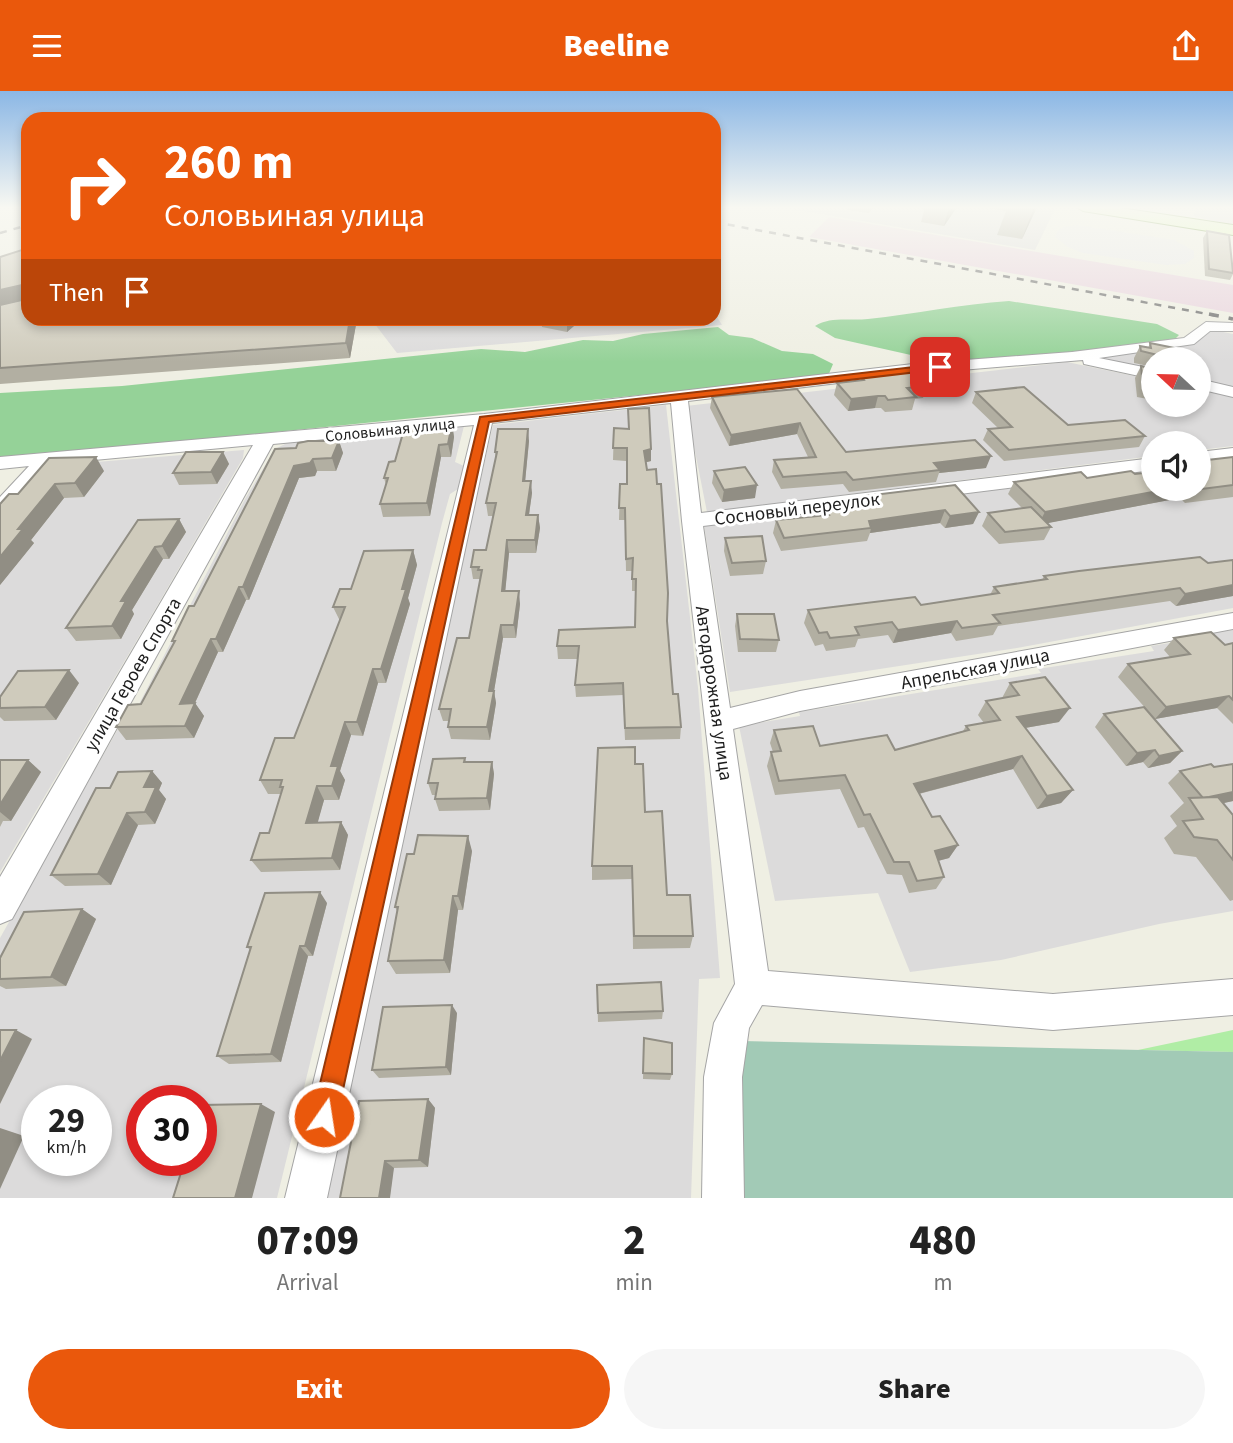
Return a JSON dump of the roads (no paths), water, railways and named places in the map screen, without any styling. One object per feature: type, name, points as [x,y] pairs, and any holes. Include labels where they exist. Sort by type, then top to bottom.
[{"type":"street","name":"Соловьиная улица","points":[[0,463],[265,441],[679,398],[913,369],[1072,357],[1176,344],[1189,341],[1206,326],[1233,327]]},
{"type":"street","name":"Соловьиная улица","points":[[1072,357],[1141,371]]},
{"type":"street","points":[[1211,387],[1233,392]]},
{"type":"street","name":"Автодорожная улица","points":[[679,398],[692,521],[753,987]]},
{"type":"street","points":[[306,1198],[484,419]]},
{"type":"street","name":"улица Героев Спорта","points":[[0,908],[265,441]]},
{"type":"street","points":[[1211,457],[1233,454]]},
{"type":"street","points":[[0,509],[45,460]]},
{"type":"street","name":"Сосновый переулок","points":[[692,521],[1141,465]]},
{"type":"street","name":"Апрельская улица","points":[[719,722],[800,701],[1233,621]]},
{"type":"street","points":[[723,1198],[723,1077],[732,1023],[753,987],[1053,1011],[1233,997]]},
{"type":"railway","points":[[911,259],[1218,316]]},
{"type":"railway","points":[[1209,314],[1233,319]]}]
